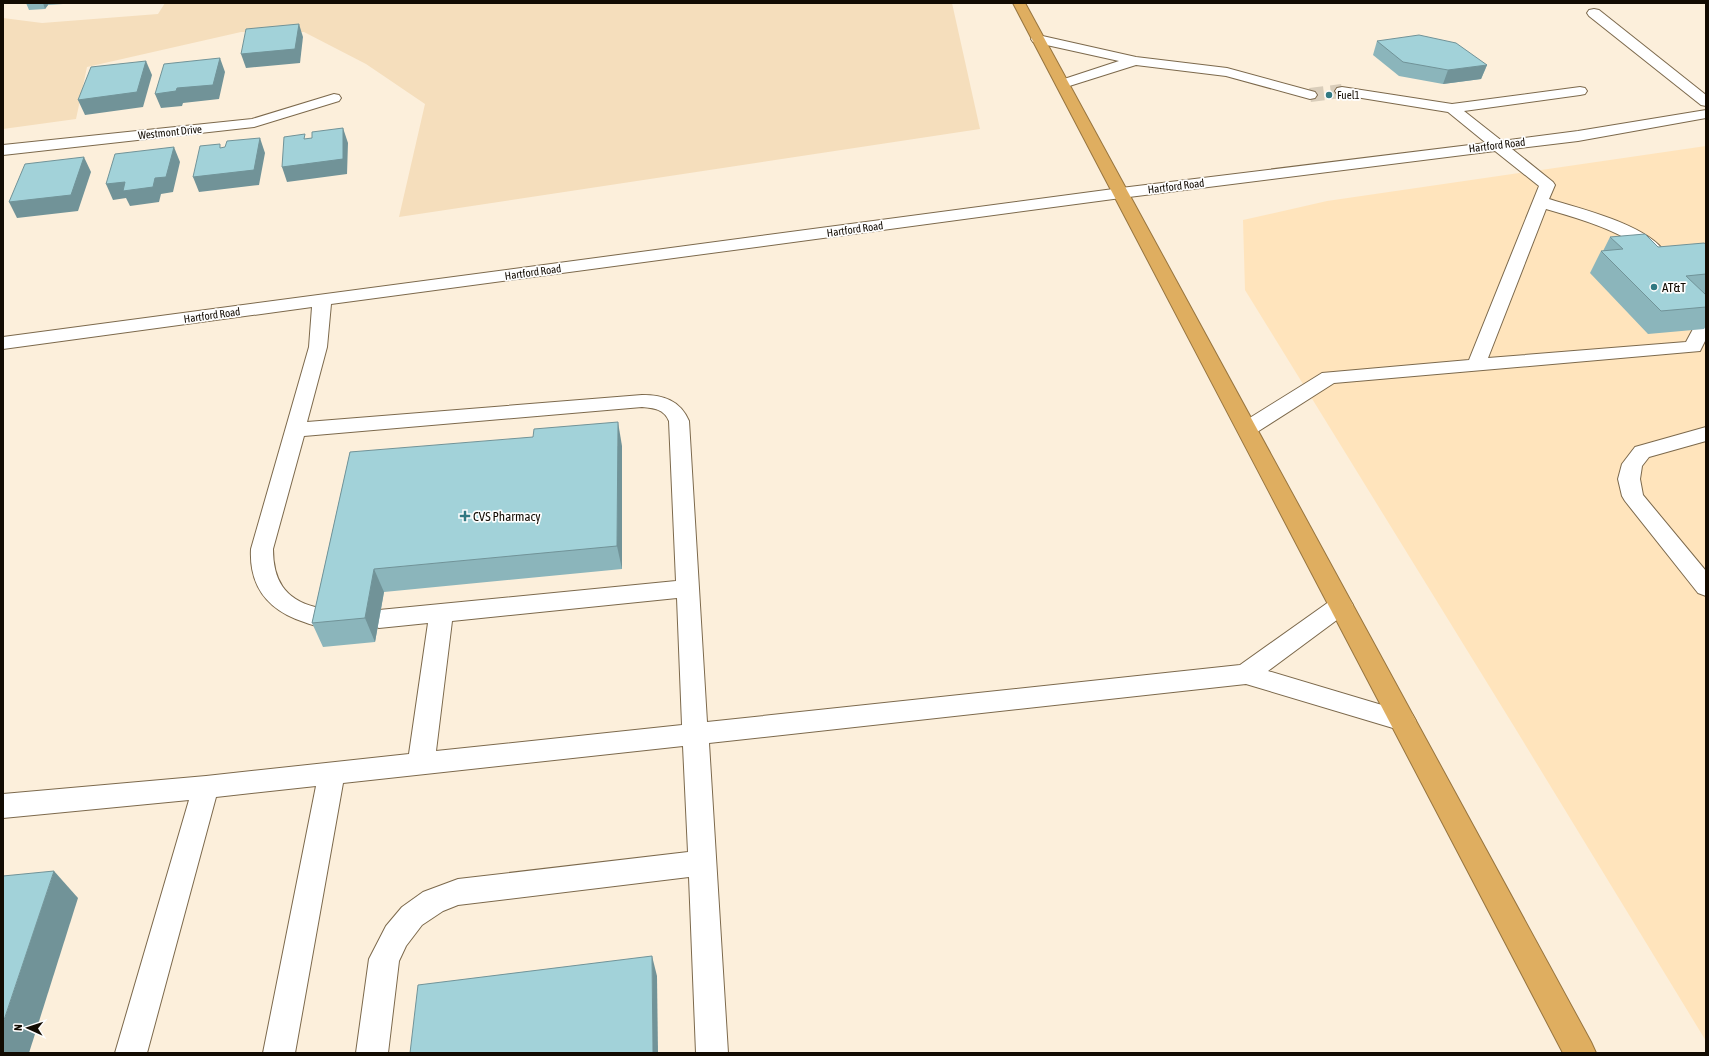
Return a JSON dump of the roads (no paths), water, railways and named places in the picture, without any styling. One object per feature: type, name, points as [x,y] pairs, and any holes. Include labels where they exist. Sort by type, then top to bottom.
[{"type":"highway","points":[[1019,3],[1580,1053]]},
{"type":"street","points":[[1594,13],[1706,102]]},
{"type":"street","points":[[1038,39],[1136,61],[1227,72],[1310,95]]},
{"type":"street","points":[[1062,84],[1136,61]]},
{"type":"street","points":[[1342,91],[1452,108],[1580,91]]},
{"type":"street","name":"Westmont Drive","points":[[3,150],[254,123],[334,98]]},
{"type":"street","points":[[1452,108],[1547,185],[1476,365]]},
{"type":"street","name":"Hartford Road","points":[[3,343],[1121,193],[1578,136],[1706,114]]},
{"type":"street","points":[[1541,202],[1595,219],[1646,242],[1668,263]]},
{"type":"street","points":[[322,301],[318,347],[262,549],[261,562],[266,582],[286,604],[309,615],[328,619]]},
{"type":"street","points":[[1247,429],[1329,377],[1693,347],[1706,320]]},
{"type":"street","points":[[294,430],[642,401],[663,404],[677,414],[679,421],[712,1053]]},
{"type":"street","points":[[1706,434],[1642,452],[1632,464],[1629,479],[1633,496],[1706,588]]},
{"type":"street","points":[[379,619],[688,588]]},
{"type":"street","points":[[1246,674],[1341,605]]},
{"type":"street","points":[[421,763],[441,612]]},
{"type":"street","points":[[3,806],[206,787],[1246,674],[1402,721]]},
{"type":"street","points":[[279,1053],[332,773]]},
{"type":"street","points":[[131,1053],[206,787]]},
{"type":"street","points":[[372,1053],[384,959],[396,936],[412,916],[433,901],[458,892],[702,863]]},
{"type":"tunnel","points":[[1310,95],[1342,91]]},
{"type":"place","name":"Fuel1","points":[[1329,95]]},
{"type":"place","name":"AT&T","points":[[1654,287]]},
{"type":"place","name":"CVS Pharmacy","points":[[465,516]]}]
